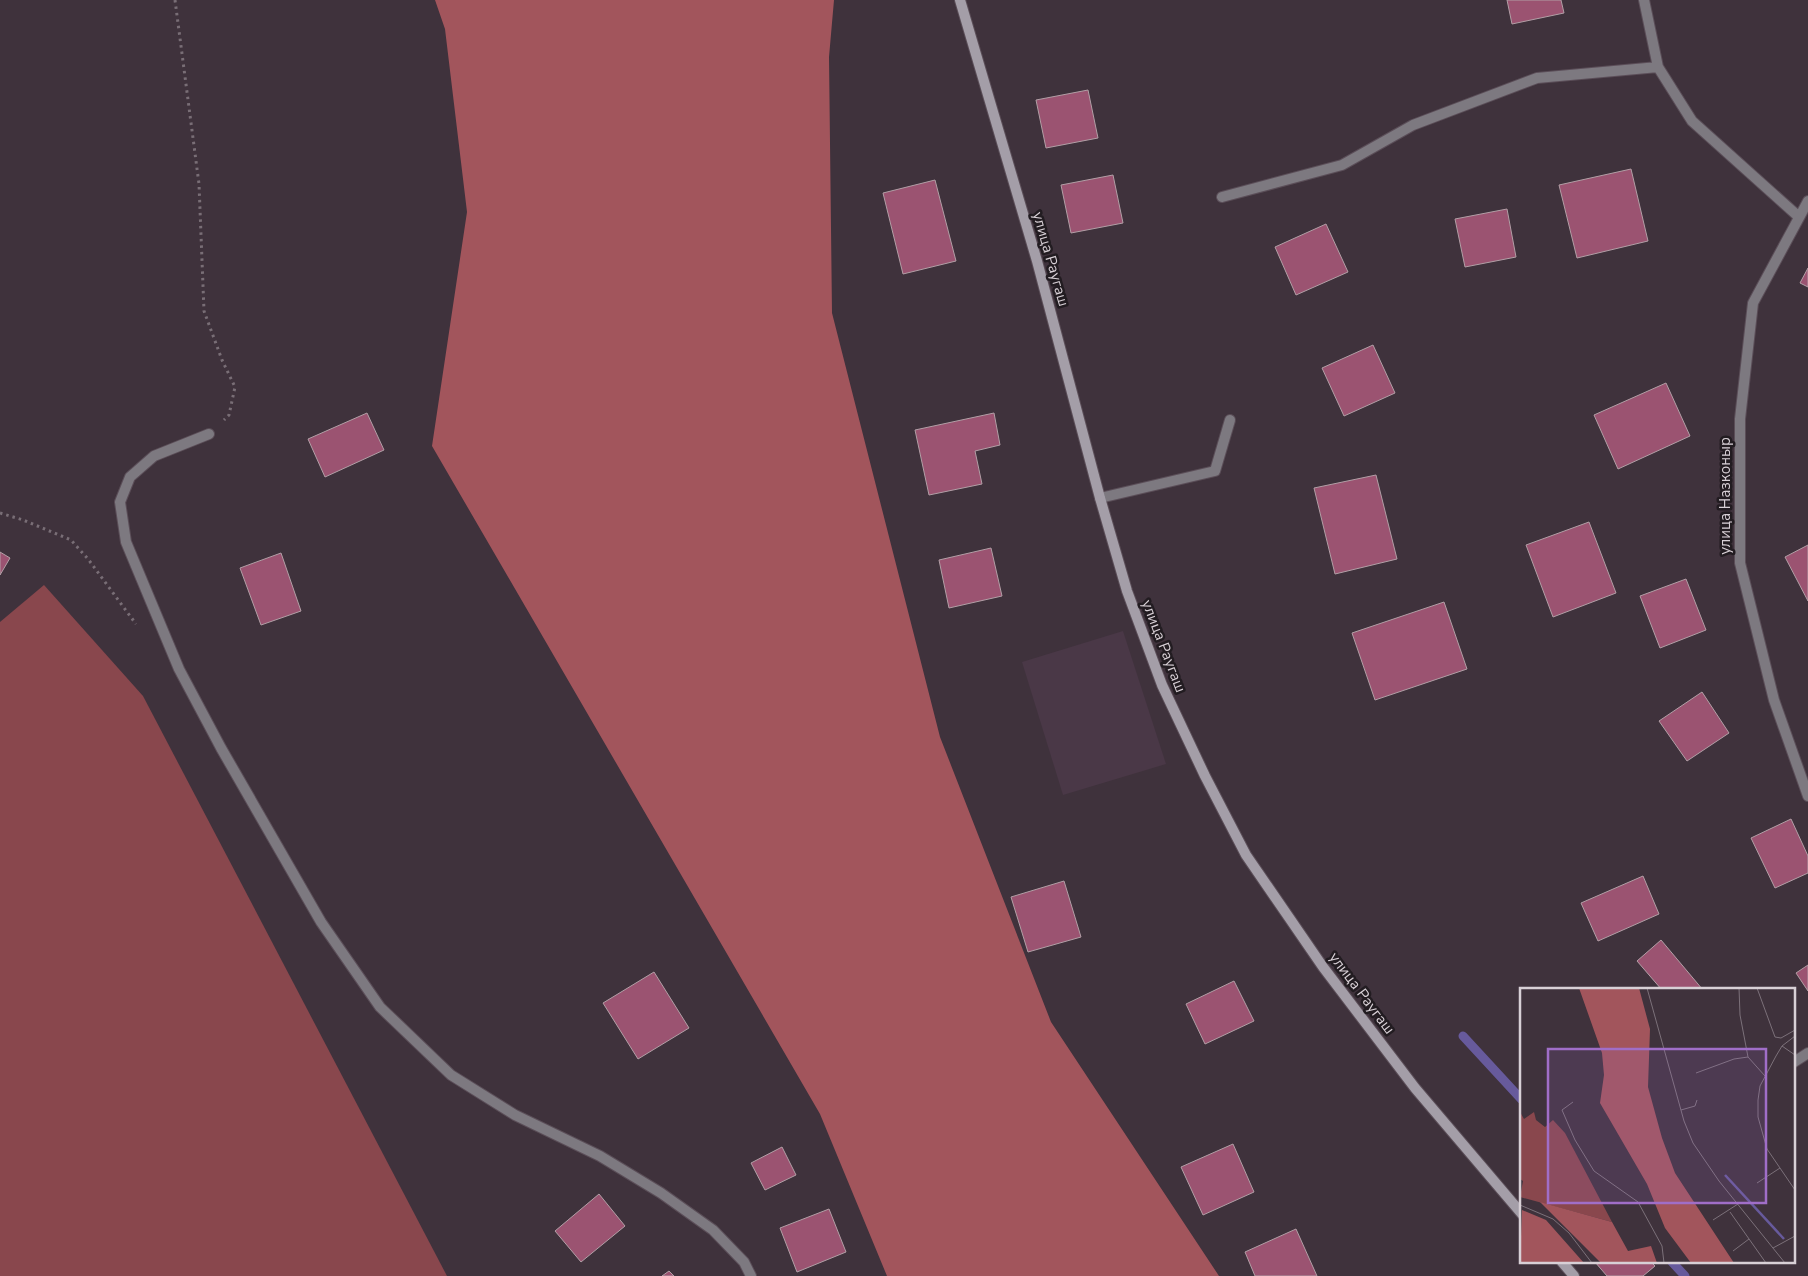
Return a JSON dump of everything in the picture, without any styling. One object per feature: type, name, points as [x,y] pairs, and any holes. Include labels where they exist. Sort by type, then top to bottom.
[{"type":"street","name":"улица Раугаш","points":[[960,0],[1037,261],[1100,498],[1127,591],[1162,685],[1205,776],[1246,855],[1324,967],[1414,1088],[1520,1212]]},
{"type":"street","points":[[1644,0],[1658,68],[1692,121],[1799,217]]},
{"type":"street","points":[[1222,197],[1342,164],[1413,125],[1537,78],[1658,68]]},
{"type":"street","name":"улица Назконыр","points":[[1808,201],[1753,303],[1740,419],[1740,563],[1774,700],[1808,796]]},
{"type":"street","points":[[1100,498],[1215,470],[1230,420]]},
{"type":"street","points":[[209,434],[154,456],[130,477],[120,502],[126,542],[180,669],[221,748],[321,922],[380,1007],[451,1075],[515,1115],[600,1156],[661,1193],[713,1230],[744,1262],[751,1276]]},
{"type":"street","points":[[1796,1061],[1808,1053]]},
{"type":"street","points":[[1564,1264],[1574,1276]]},
{"type":"path","points":[[175,0],[199,184],[204,311],[222,360],[235,387],[229,415],[209,434]]},
{"type":"path","points":[[0,513],[23,520],[71,540],[88,559],[140,630]]},
{"type":"shaded area","points":[[435,0],[834,0],[829,57],[832,313],[940,737],[1051,1022],[1219,1276],[887,1276],[820,1114],[432,446],[467,212],[445,29]]},
{"type":"shaded area","points":[[44,585],[143,696],[447,1276],[0,1276],[0,622]]},
{"type":"shaded area","points":[[1123,631],[1166,764],[1063,795],[1022,662]]},
{"type":"building","points":[[1507,0],[1561,0],[1564,13],[1512,24]]},
{"type":"building","points":[[1088,90],[1098,138],[1046,148],[1036,100]]},
{"type":"building","points":[[1631,169],[1648,241],[1577,258],[1559,185]]},
{"type":"building","points":[[1113,175],[1123,223],[1071,233],[1061,185]]},
{"type":"building","points":[[935,180],[956,261],[903,274],[883,193]]},
{"type":"building","points":[[1507,209],[1516,257],[1465,267],[1455,219]]},
{"type":"building","points":[[1326,224],[1348,272],[1296,295],[1275,247]]},
{"type":"building","points":[[1808,268],[1808,287],[1800,283]]},
{"type":"building","points":[[1373,345],[1395,393],[1344,416],[1322,368]]},
{"type":"building","points":[[1666,383],[1690,436],[1618,469],[1594,415]]},
{"type":"building","points":[[367,413],[384,450],[325,477],[308,439]]},
{"type":"building","points":[[994,413],[1000,445],[975,451],[982,484],[929,495],[915,430]]},
{"type":"building","points":[[1376,475],[1397,559],[1335,574],[1314,488]]},
{"type":"building","points":[[1589,522],[1616,593],[1553,617],[1526,545]]},
{"type":"building","points":[[1808,545],[1808,601],[1785,557]]},
{"type":"building","points":[[991,548],[1002,596],[949,608],[939,560]]},
{"type":"building","points":[[0,552],[10,558],[0,575]]},
{"type":"building","points":[[281,553],[301,611],[261,625],[240,568]]},
{"type":"building","points":[[1686,579],[1706,630],[1660,648],[1640,596]]},
{"type":"building","points":[[1444,602],[1467,669],[1375,700],[1352,633]]},
{"type":"building","points":[[1702,692],[1729,733],[1687,761],[1659,721]]},
{"type":"building","points":[[1791,819],[1808,856],[1808,873],[1775,888],[1751,838]]},
{"type":"building","points":[[1643,876],[1659,914],[1598,941],[1581,903]]},
{"type":"building","points":[[1064,881],[1081,937],[1028,952],[1011,897]]},
{"type":"building","points":[[1661,940],[1701,988],[1660,988],[1637,961]]},
{"type":"building","points":[[1808,965],[1808,991],[1796,973]]},
{"type":"building","points":[[654,972],[689,1028],[638,1059],[603,1003]]},
{"type":"building","points":[[1234,981],[1254,1021],[1205,1044],[1186,1004]]},
{"type":"building","points":[[1233,1144],[1254,1192],[1203,1215],[1181,1167]]},
{"type":"building","points":[[782,1147],[796,1175],[765,1190],[751,1163]]},
{"type":"building","points":[[599,1194],[625,1226],[581,1262],[555,1231]]},
{"type":"building","points":[[829,1209],[846,1252],[797,1272],[780,1228]]},
{"type":"building","points":[[1296,1229],[1317,1276],[1255,1276],[1245,1252]]},
{"type":"building","points":[[1597,1264],[1653,1264],[1655,1266],[1643,1276],[1607,1276]]},
{"type":"building","points":[[669,1271],[674,1276],[662,1276]]},
{"type":"waterway","points":[[1463,1036],[1520,1098]]},
{"type":"waterway","points":[[1674,1264],[1685,1276]]}]
